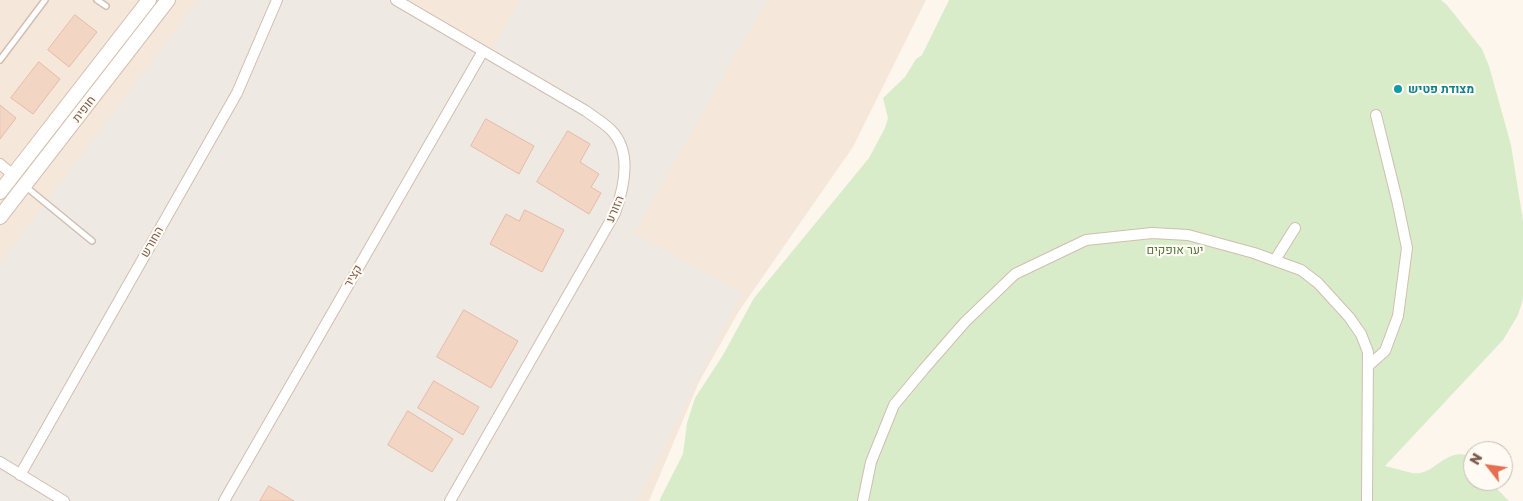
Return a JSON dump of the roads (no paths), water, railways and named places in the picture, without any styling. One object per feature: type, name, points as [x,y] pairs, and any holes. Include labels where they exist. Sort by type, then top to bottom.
[{"type":"main road","name":"חופית","points":[[0,192],[149,0]]},
{"type":"main road","name":"חופית","points":[[0,217],[168,0]]},
{"type":"street","name":"הזורע","points":[[396,0],[586,111],[612,130],[620,142],[625,177],[615,213],[450,501]]},
{"type":"street","name":"החורש","points":[[20,475],[237,93],[276,2]]},
{"type":"street","name":"קציר","points":[[224,501],[483,51]]},
{"type":"street","points":[[1368,366],[1385,351],[1398,316],[1406,248],[1397,200],[1376,115]]},
{"type":"street","points":[[0,164],[14,175]]},
{"type":"street","points":[[1275,260],[1295,228]]},
{"type":"street","points":[[863,501],[871,462],[894,405],[965,322],[1015,274],[1086,240],[1152,233],[1188,235],[1275,260],[1301,270],[1318,283],[1349,317],[1361,334],[1368,352],[1367,501]]},
{"type":"street","points":[[0,462],[64,501]]},
{"type":"lane","points":[[0,60],[45,0]]},
{"type":"lane","points":[[97,0],[106,6]]},
{"type":"lane","points":[[24,186],[92,241]]},
{"type":"place","name":"מצודת פטיש","points":[[1398,89]]},
{"type":"park label","name":"יער אופקים","points":[[1175,250]]}]
